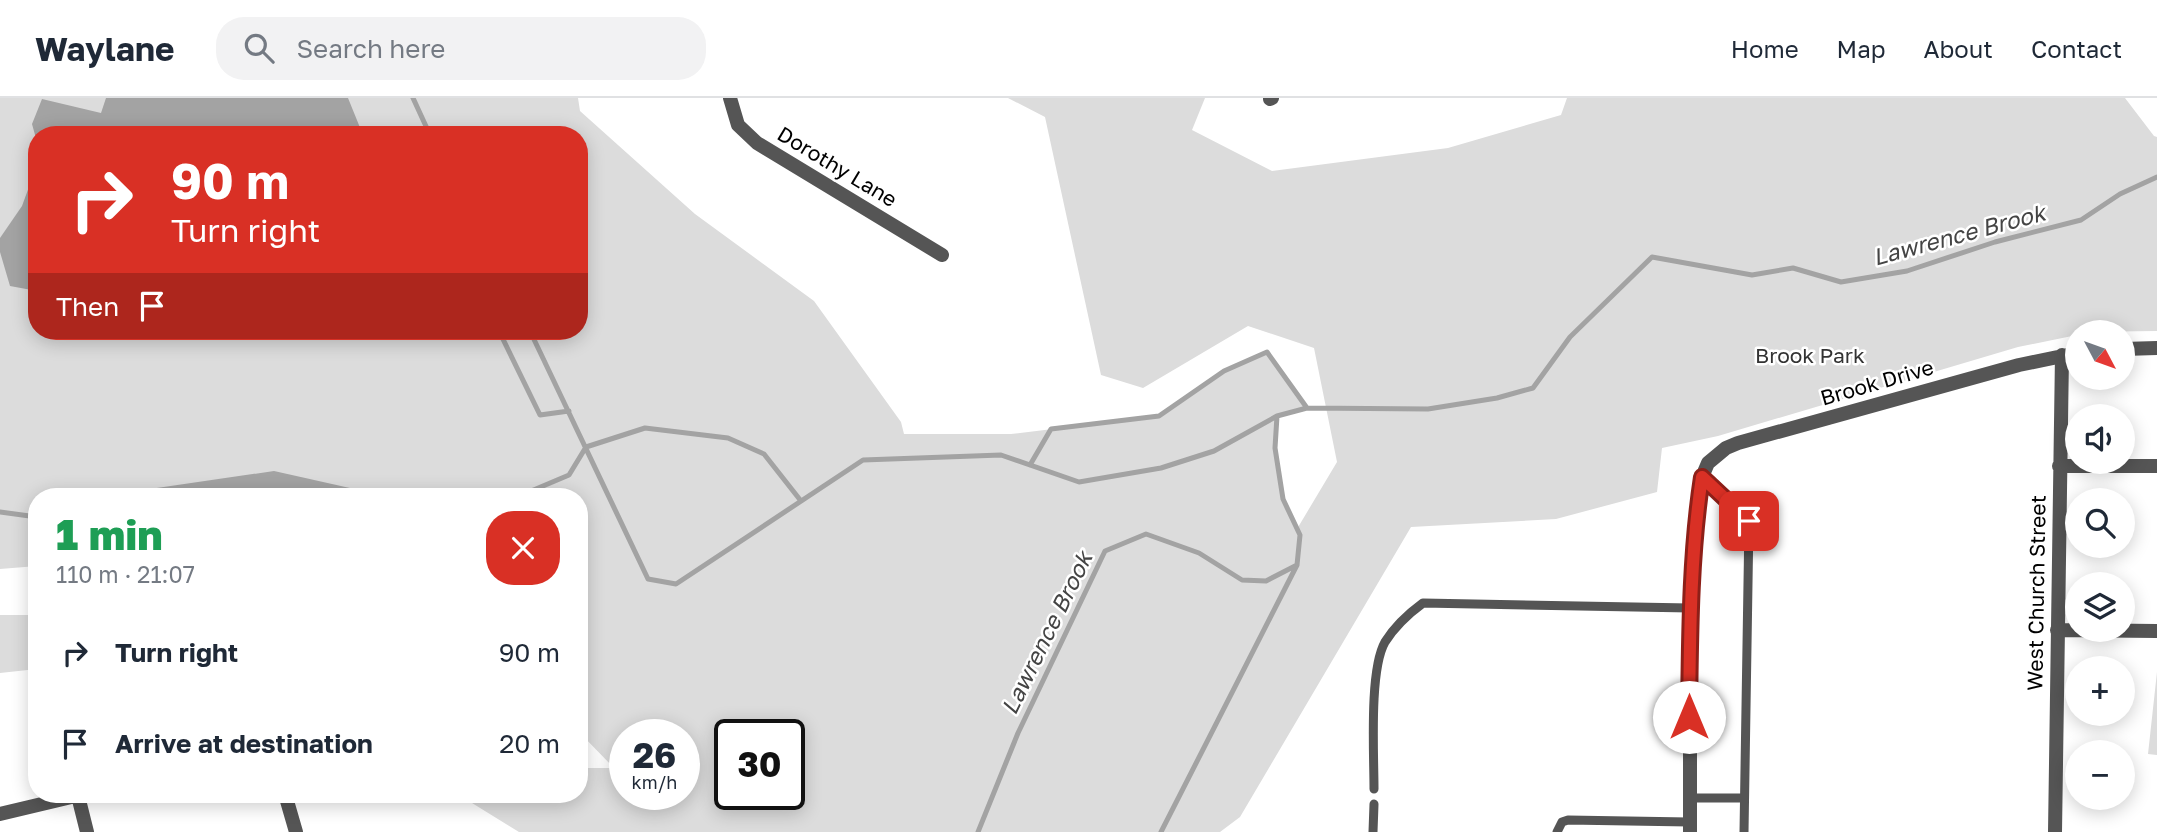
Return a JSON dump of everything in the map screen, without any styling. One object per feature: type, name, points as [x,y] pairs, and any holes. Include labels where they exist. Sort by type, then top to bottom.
[{"type":"street","name":"Dorothy Lane","points":[[730,98],[738,125],[757,143],[942,255]]},
{"type":"street","points":[[2135,349],[2157,348]]},
{"type":"street","name":"Brook Drive","points":[[1702,477],[1708,463],[1726,448],[1738,443],[2065,355]]},
{"type":"street","name":"West Church Street","points":[[2055,832],[2059,466],[2066,390]]},
{"type":"street","points":[[2059,466],[2157,466]]},
{"type":"street","points":[[1689,827],[1690,608],[1702,477]]},
{"type":"street","points":[[2057,630],[2157,631]]},
{"type":"street","points":[[0,814],[47,803]]},
{"type":"street","points":[[82,803],[87,832]]},
{"type":"street","points":[[288,803],[296,832]]},
{"type":"lane","points":[[1702,477],[1749,521],[1744,832]]},
{"type":"lane","points":[[1374,789],[1376,667],[1384,644],[1403,618],[1423,603],[1690,608]]},
{"type":"lane","points":[[1689,799],[1744,798]]},
{"type":"lane","points":[[1373,832],[1374,804]]},
{"type":"lane","points":[[1557,832],[1562,822],[1568,820],[1689,827]]},
{"type":"green space","name":"Brook Park","points":[[0,98],[578,98],[580,111],[695,214],[814,301],[901,422],[904,434],[1011,434],[1159,416],[1224,371],[1267,352],[1307,408],[1277,416],[1279,474],[1297,529],[1337,462],[1314,348],[1248,326],[1143,388],[1101,375],[1045,117],[1008,98],[1205,98],[1192,130],[1272,171],[1448,148],[1561,115],[1567,98],[2125,98],[2157,137],[2157,331],[2135,331],[2135,320],[2065,320],[2065,337],[2018,347],[1718,436],[1662,448],[1657,492],[1556,519],[1411,527],[1240,817],[1220,832],[519,832],[472,803],[588,803],[588,768],[609,768],[609,810],[700,810],[700,719],[609,719],[609,763],[588,741],[588,488],[28,488],[28,567],[0,569]]},
{"type":"green space","points":[[0,615],[28,615],[28,670],[0,673]]},
{"type":"green space","points":[[2157,672],[2157,755],[2148,754]]},
{"type":"shaded area","points":[[106,98],[348,98],[359,126],[32,124],[42,99],[101,113]]},
{"type":"shaded area","points":[[28,190],[28,289],[10,286],[0,252],[0,238],[22,206]]},
{"type":"shaded area","points":[[274,471],[350,488],[157,488]]},
{"type":"waterway","points":[[413,98],[426,126]]},
{"type":"waterway","name":"Lawrence Brook","points":[[978,832],[1018,733],[1105,551],[1146,534],[1199,553],[1242,580],[1266,581],[1297,565],[1300,535],[1283,499],[1275,448],[1277,416],[1307,408],[1428,409],[1497,398],[1533,388],[1570,337],[1652,257],[1752,275],[1793,268],[1841,282],[1907,271],[1995,242],[2081,220],[2120,194],[2157,177]]},
{"type":"waterway","points":[[503,340],[540,415],[569,411]]},
{"type":"waterway","points":[[534,340],[648,579],[676,584],[863,460],[1001,455],[1079,482],[1161,468],[1214,451],[1277,416]]},
{"type":"waterway","points":[[1030,465],[1051,429],[1159,416],[1224,371],[1267,352],[1307,408]]},
{"type":"waterway","points":[[538,488],[569,475],[586,447],[645,428],[728,438],[764,454],[801,501]]},
{"type":"waterway","points":[[0,512],[28,516]]},
{"type":"waterway","points":[[1161,832],[1297,565]]},
{"type":"route","points":[[1689,717],[1690,608],[1702,477],[1749,521]]}]
